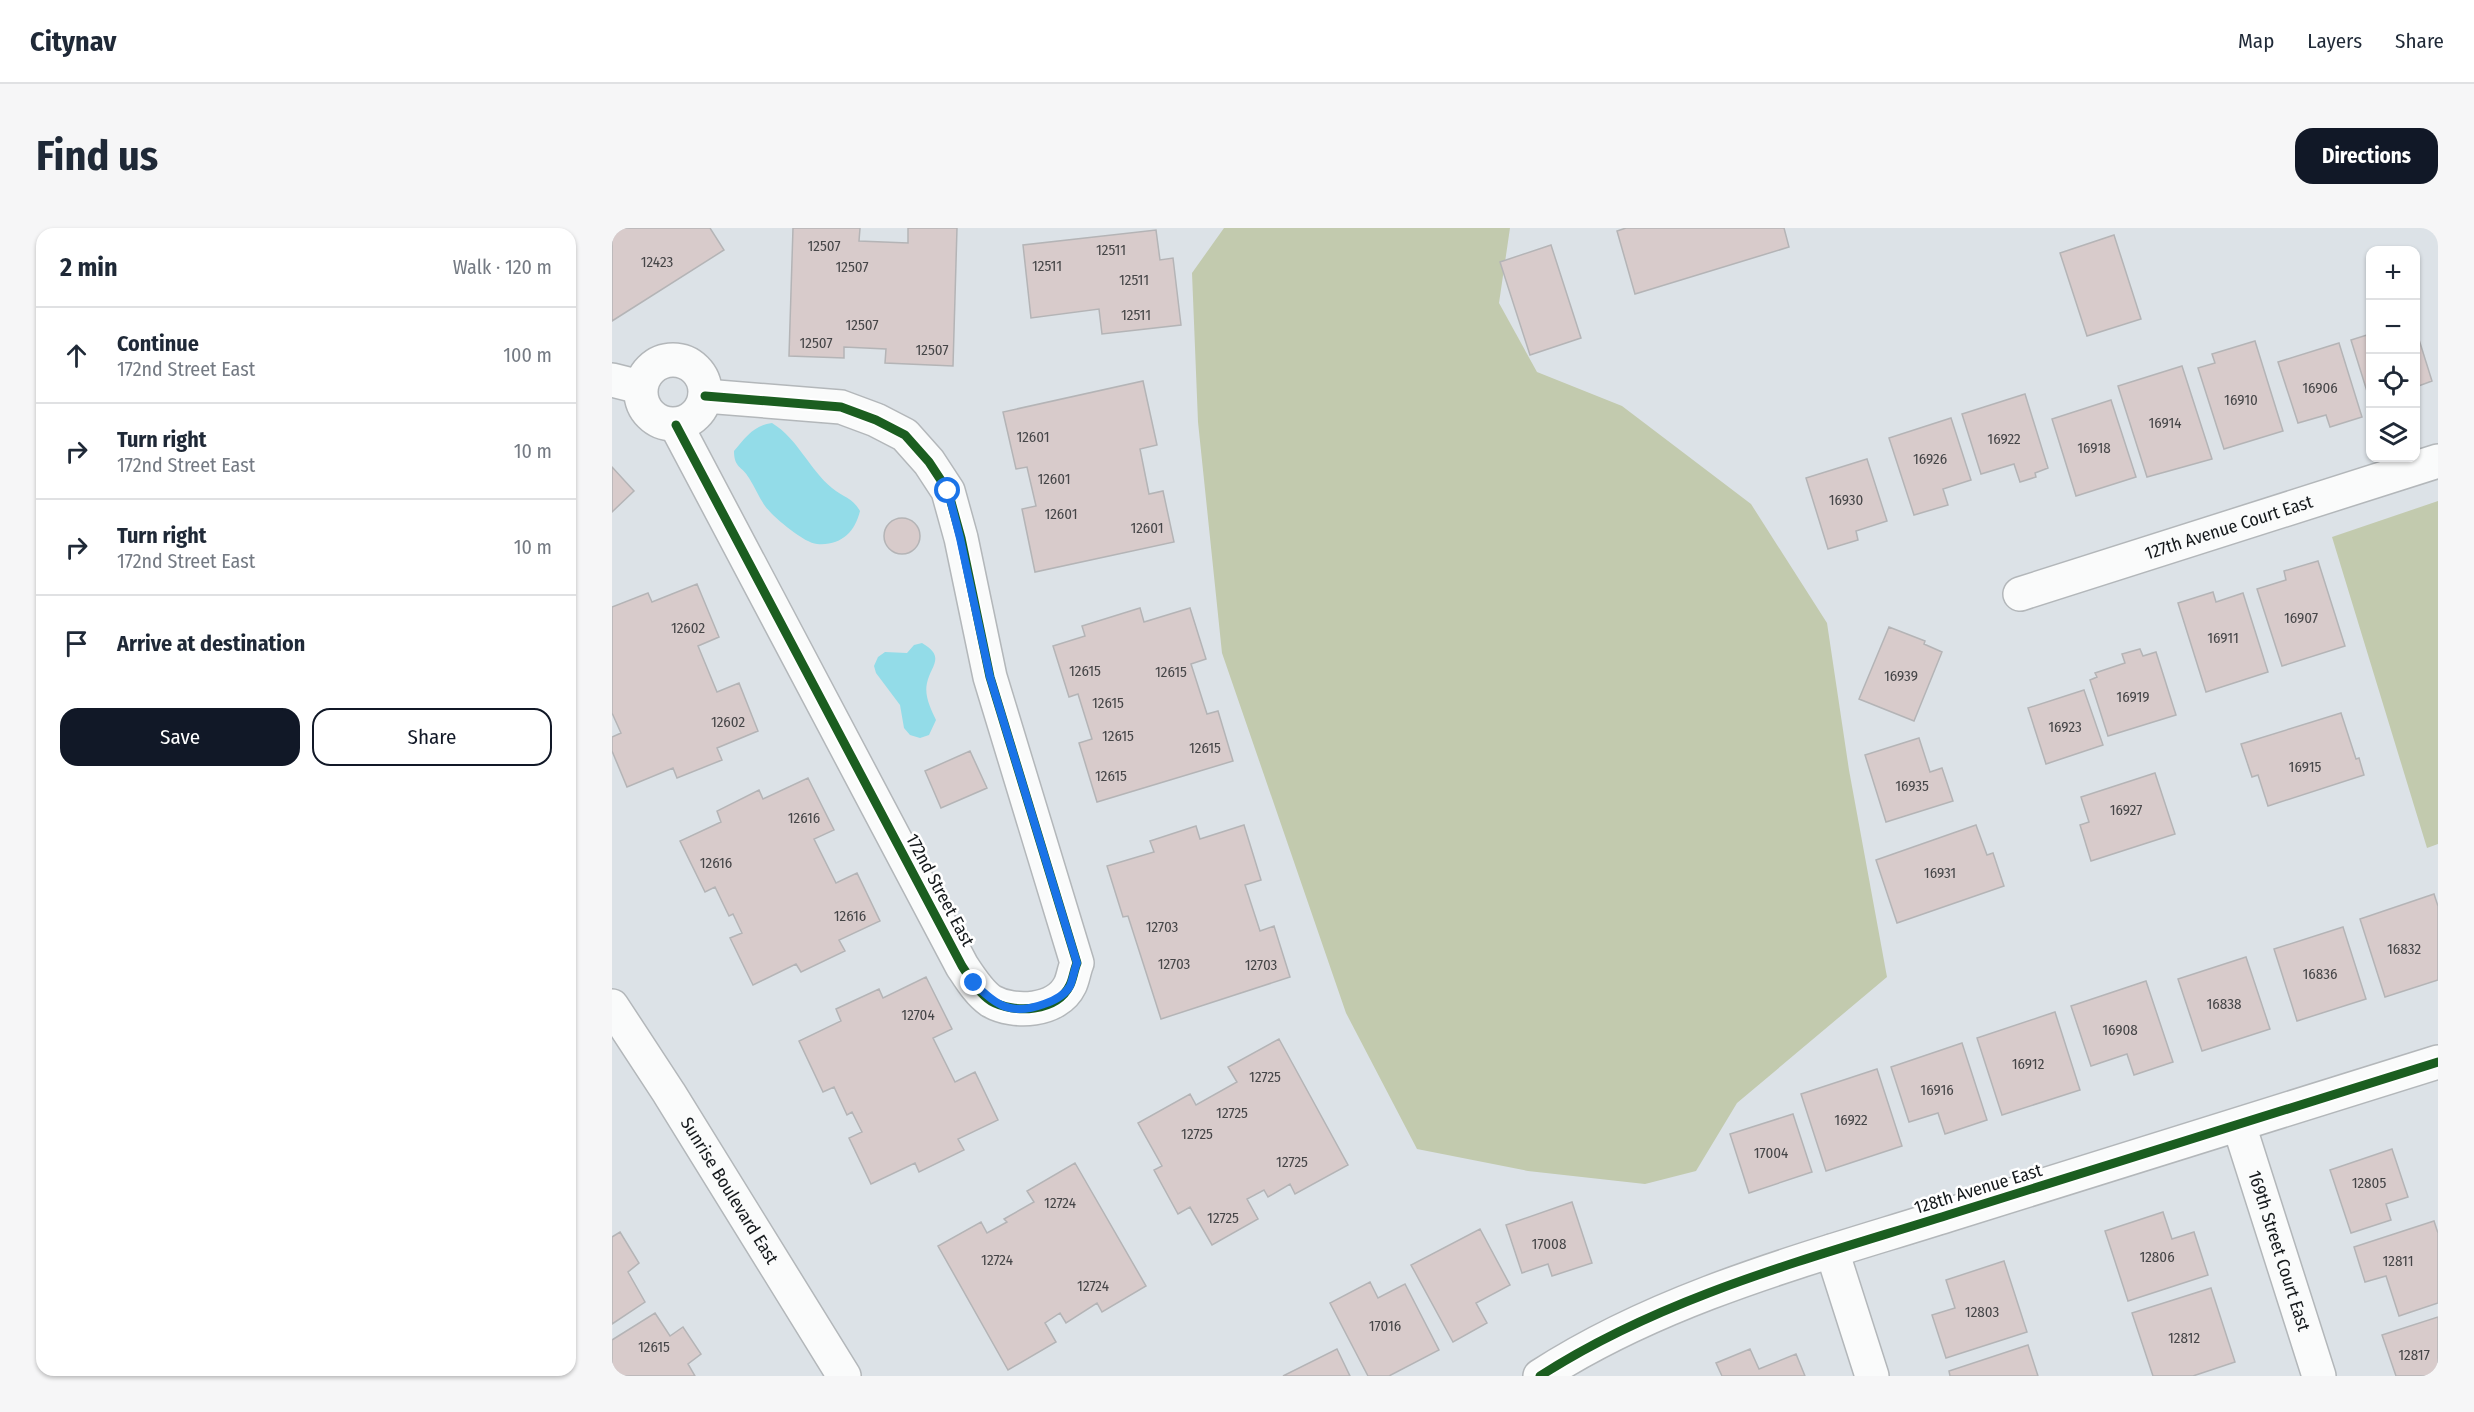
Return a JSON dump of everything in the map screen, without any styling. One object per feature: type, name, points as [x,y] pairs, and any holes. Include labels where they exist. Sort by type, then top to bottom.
[{"type":"street","points":[[682,361],[693,367],[700,375],[705,396],[702,407],[695,416],[676,425],[656,421],[648,414],[640,397],[626,383],[644,376],[661,362],[682,361]]},
{"type":"street","name":"172nd Street East","points":[[676,425],[968,975],[990,1000],[1011,1009],[1030,1009],[1054,1001],[1069,987],[1077,963],[990,677],[948,491],[929,462],[905,435],[876,420],[841,407],[705,396]]},
{"type":"street","name":"127th Avenue Court East","points":[[2020,594],[2438,460]]},
{"type":"street","name":"Sunrise Boulevard East","points":[[612,1006],[669,1093],[844,1376]]},
{"type":"street","name":"128th Avenue East","points":[[1540,1376],[1581,1349],[1650,1316],[1768,1270],[2438,1062]]},
{"type":"street","name":"169th Street Court East","points":[[2239,1125],[2319,1376]]},
{"type":"street","points":[[1833,1251],[1872,1376]]},
{"type":"green space","points":[[1224,228],[1510,228],[1499,303],[1537,372],[1622,406],[1751,504],[1827,623],[1849,770],[1887,977],[1737,1103],[1696,1171],[1645,1184],[1528,1171],[1417,1149],[1346,1013],[1222,653],[1198,422],[1192,273]]},
{"type":"green space","points":[[2438,501],[2438,844],[2427,848],[2332,537]]},
{"type":"water","points":[[772,423],[789,437],[824,480],[851,500],[860,511],[851,531],[840,540],[826,544],[811,543],[789,529],[765,506],[749,478],[737,464],[734,451],[742,441],[760,426]]},
{"type":"water","points":[[922,643],[935,657],[926,693],[936,720],[929,735],[920,738],[910,735],[904,728],[900,705],[876,673],[874,666],[878,657],[885,652],[907,653],[914,645]]},
{"type":"building","points":[[612,228],[710,228],[724,250],[612,321]]},
{"type":"building","points":[[793,228],[860,228],[859,241],[908,243],[908,228],[957,228],[953,366],[885,363],[886,349],[844,347],[844,358],[789,356]]},
{"type":"building","points":[[1626,228],[1784,228],[1789,247],[1635,294],[1617,231]]},
{"type":"building","points":[[1156,230],[1160,260],[1173,258],[1181,325],[1102,334],[1099,309],[1031,318],[1023,245]]},
{"type":"building","points":[[2114,235],[2141,319],[2087,336],[2060,253]]},
{"type":"building","points":[[1551,245],[1581,338],[1530,355],[1500,262]]},
{"type":"building","points":[[2366,335],[2366,388],[2351,340]]},
{"type":"building","points":[[2255,341],[2283,431],[2224,449],[2198,368],[2215,363],[2212,354]]},
{"type":"building","points":[[2339,343],[2362,417],[2330,427],[2326,415],[2298,423],[2278,362]]},
{"type":"building","points":[[2420,343],[2432,381],[2420,386]]},
{"type":"building","points":[[2182,366],[2212,459],[2147,477],[2118,386]]},
{"type":"building","points":[[1143,381],[1157,445],[1140,449],[1149,494],[1163,491],[1174,542],[1035,572],[1022,509],[1036,506],[1027,467],[1016,469],[1003,412]]},
{"type":"building","points":[[2025,394],[2048,468],[2035,473],[2036,477],[2020,482],[2014,464],[1981,474],[1962,414]]},
{"type":"building","points":[[2111,400],[2136,477],[2076,496],[2052,419]]},
{"type":"building","points":[[1951,418],[1971,480],[1943,489],[1948,505],[1914,515],[1889,438]]},
{"type":"building","points":[[1867,459],[1887,521],[1856,531],[1858,540],[1828,549],[1806,478]]},
{"type":"building","points":[[612,467],[634,491],[612,512]]},
{"type":"building","points":[[902,518],[915,523],[920,536],[915,549],[902,554],[889,549],[884,536],[889,523]]},
{"type":"building","points":[[2318,561],[2345,646],[2282,666],[2257,589],[2286,580],[2284,571]]},
{"type":"building","points":[[697,584],[719,637],[698,646],[717,692],[739,683],[758,731],[717,748],[722,760],[677,778],[673,768],[627,787],[612,751],[612,737],[621,733],[612,713],[612,607],[648,593],[652,602]]},
{"type":"building","points":[[2213,592],[2216,602],[2243,593],[2268,672],[2206,692],[2178,603]]},
{"type":"building","points":[[1140,608],[1144,622],[1190,608],[1206,659],[1191,664],[1207,714],[1218,711],[1233,761],[1097,802],[1079,743],[1092,739],[1078,694],[1069,697],[1053,646],[1085,636],[1082,626]]},
{"type":"building","points":[[1889,627],[1925,641],[1924,644],[1942,652],[1914,721],[1859,699]]},
{"type":"building","points":[[2140,649],[2143,656],[2156,652],[2176,715],[2108,736],[2090,680],[2097,677],[2095,673],[2125,663],[2122,654]]},
{"type":"building","points":[[2084,690],[2103,745],[2046,764],[2028,708]]},
{"type":"building","points":[[2341,713],[2356,759],[2359,758],[2364,775],[2268,806],[2258,775],[2252,777],[2241,744]]},
{"type":"building","points":[[1919,738],[1930,772],[1942,768],[1953,801],[1886,822],[1865,755]]},
{"type":"building","points":[[970,751],[987,788],[941,808],[925,771]]},
{"type":"building","points":[[2155,773],[2175,834],[2091,861],[2080,825],[2089,822],[2081,797]]},
{"type":"building","points":[[808,778],[834,830],[814,839],[836,883],[857,873],[880,921],[839,940],[845,951],[801,972],[796,964],[753,985],[730,938],[742,933],[733,914],[729,916],[715,887],[705,892],[680,841],[721,822],[717,811],[759,790],[763,799]]},
{"type":"building","points":[[1244,825],[1261,880],[1245,885],[1260,931],[1274,926],[1290,977],[1161,1019],[1128,916],[1123,917],[1107,866],[1154,852],[1150,841],[1196,826],[1200,839]]},
{"type":"building","points":[[1976,825],[1987,855],[1993,853],[2004,886],[1897,923],[1876,860]]},
{"type":"building","points":[[2434,894],[2438,906],[2438,980],[2385,997],[2360,919]]},
{"type":"building","points":[[2343,927],[2366,999],[2297,1021],[2274,949]]},
{"type":"building","points":[[2246,957],[2270,1029],[2202,1051],[2178,979]]},
{"type":"building","points":[[926,977],[952,1029],[933,1038],[955,1082],[975,1072],[998,1120],[958,1139],[964,1150],[919,1172],[915,1163],[871,1184],[849,1138],[862,1132],[852,1112],[847,1115],[834,1087],[823,1092],[799,1041],[841,1021],[836,1009],[879,989],[883,998]]},
{"type":"building","points":[[2146,981],[2173,1062],[2134,1075],[2127,1054],[2091,1066],[2071,1006]]},
{"type":"building","points":[[2055,1012],[2080,1090],[2002,1115],[1977,1038]]},
{"type":"building","points":[[1279,1039],[1348,1165],[1295,1194],[1290,1184],[1268,1197],[1264,1190],[1247,1199],[1258,1219],[1212,1245],[1190,1207],[1178,1214],[1154,1170],[1162,1166],[1138,1123],[1190,1094],[1196,1105],[1237,1082],[1228,1067]]},
{"type":"building","points":[[1962,1043],[1987,1120],[1945,1134],[1938,1113],[1909,1122],[1891,1067]]},
{"type":"building","points":[[1877,1069],[1902,1146],[1826,1171],[1801,1094]]},
{"type":"building","points":[[1793,1114],[1812,1172],[1749,1193],[1730,1134]]},
{"type":"building","points":[[2392,1149],[2408,1197],[2386,1204],[2391,1220],[2351,1233],[2330,1170]]},
{"type":"building","points":[[1075,1163],[1146,1286],[1102,1312],[1097,1303],[1066,1323],[1060,1313],[1045,1323],[1056,1342],[1008,1370],[938,1246],[981,1222],[987,1233],[1007,1222],[1004,1219],[1034,1202],[1027,1191]]},
{"type":"building","points":[[1572,1202],[1592,1263],[1552,1276],[1548,1264],[1522,1273],[1506,1225]]},
{"type":"building","points":[[2163,1212],[2172,1239],[2194,1232],[2208,1275],[2128,1301],[2105,1231]]},
{"type":"building","points":[[2434,1221],[2438,1233],[2438,1303],[2399,1316],[2386,1276],[2365,1282],[2354,1247]]},
{"type":"building","points":[[1480,1229],[1510,1285],[1476,1303],[1487,1323],[1453,1342],[1411,1265]]},
{"type":"building","points":[[620,1232],[639,1263],[628,1272],[645,1302],[612,1324],[612,1237]]},
{"type":"building","points":[[2004,1261],[2027,1332],[1946,1358],[1932,1315],[1955,1308],[1946,1280]]},
{"type":"building","points":[[1370,1282],[1378,1298],[1405,1284],[1439,1350],[1389,1376],[1368,1376],[1330,1303]]},
{"type":"building","points":[[2211,1288],[2235,1362],[2193,1376],[2153,1376],[2132,1313]]},
{"type":"building","points":[[655,1313],[670,1336],[683,1327],[701,1354],[688,1364],[695,1376],[615,1376],[612,1372],[612,1340]]},
{"type":"building","points":[[2438,1317],[2438,1376],[2396,1376],[2382,1335]]},
{"type":"building","points":[[2028,1345],[2038,1376],[1950,1376],[1949,1371]]},
{"type":"building","points":[[1337,1349],[1350,1376],[1283,1376]]},
{"type":"building","points":[[1750,1349],[1759,1369],[1796,1354],[1805,1376],[1722,1376],[1716,1363]]},
{"type":"cycle path","points":[[676,425],[962,966],[983,994],[1000,1005],[1023,1009],[1055,1001],[1070,985],[1077,963],[990,677],[961,538],[948,491],[929,462],[905,435],[876,420],[841,407],[705,396]]},
{"type":"cycle path","points":[[1540,1376],[1636,1323],[1738,1282],[1843,1247],[2438,1062]]},
{"type":"route","points":[[948,491],[990,677],[1077,963],[1069,987],[1054,1001],[1030,1009],[1011,1009],[990,1000],[974,983]]}]
